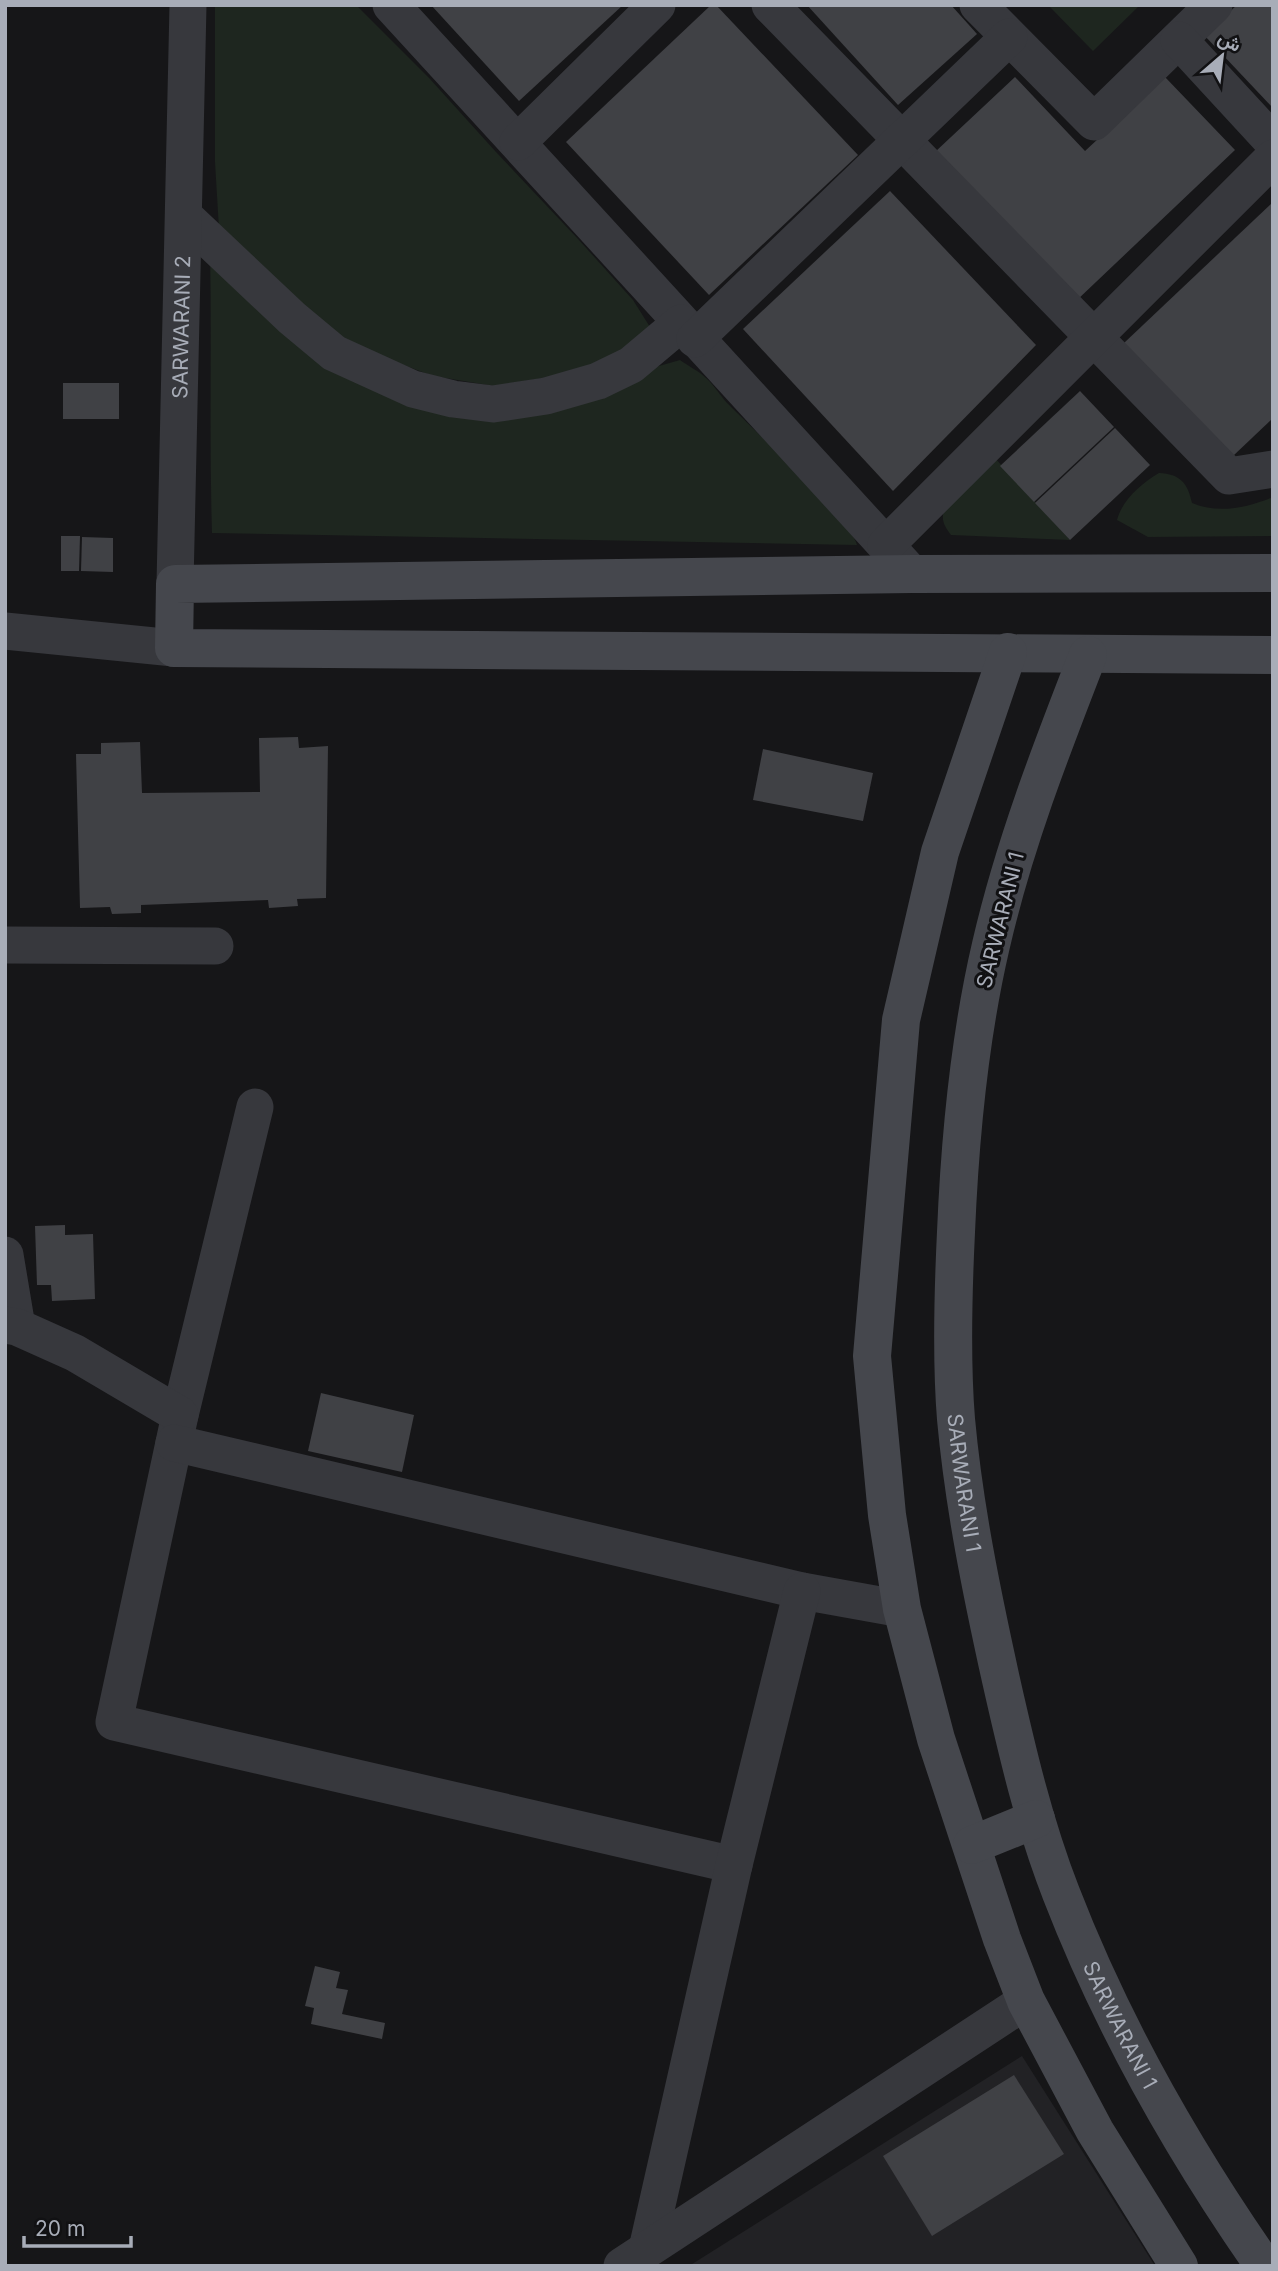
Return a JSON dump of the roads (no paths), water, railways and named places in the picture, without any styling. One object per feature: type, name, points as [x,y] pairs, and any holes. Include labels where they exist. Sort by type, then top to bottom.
[{"type":"main road","points":[[175,584],[912,573],[1273,573]]},
{"type":"main road","name":"SARWARANI 2","points":[[174,648],[175,584]]},
{"type":"main road","points":[[174,648],[1273,655]]},
{"type":"main road","points":[[1008,652],[940,852],[901,1020],[872,1356],[887,1515],[902,1609],[936,1739],[1002,1939],[1026,2001],[1095,2131],[1179,2266]]},
{"type":"main road","name":"SARWARANI 1","points":[[1088,655],[1035,793],[1009,875],[975,1024],[959,1174],[955,1254],[953,1366],[956,1419],[962,1470],[991,1635],[1036,1819],[1060,1891],[1097,1979],[1128,2040],[1183,2140],[1264,2266]]},
{"type":"main road","points":[[972,1845],[1036,1819]]},
{"type":"street","name":"SARWARANI 2","points":[[175,584],[188,5]]},
{"type":"street","points":[[391,5],[912,573]]},
{"type":"street","points":[[518,142],[657,5]]},
{"type":"street","points":[[770,5],[1229,476],[1273,469]]},
{"type":"street","points":[[978,5],[1094,122],[1214,5]]},
{"type":"street","points":[[185,217],[292,318],[334,353],[413,389],[453,399],[493,404],[546,396],[598,381],[688,331],[901,140],[1009,37]]},
{"type":"street","points":[[1179,40],[1273,142]]},
{"type":"street","points":[[886,545],[1273,158]]},
{"type":"street","points":[[5,631],[174,648]]},
{"type":"street","points":[[5,945],[215,946]]},
{"type":"street","points":[[255,1107],[177,1429],[114,1722],[734,1865]]},
{"type":"street","points":[[5,1255],[11,1326],[75,1353],[177,1429],[802,1591],[902,1609]]},
{"type":"street","points":[[634,2258],[802,1591]]},
{"type":"street","points":[[634,2258],[1026,2001]]}]
